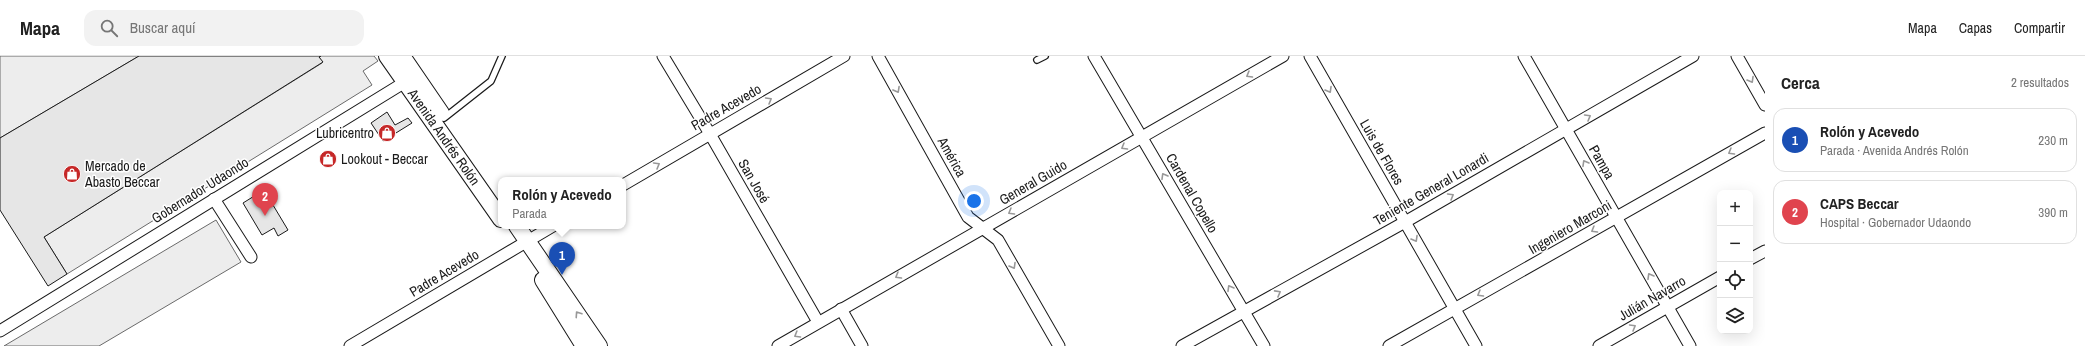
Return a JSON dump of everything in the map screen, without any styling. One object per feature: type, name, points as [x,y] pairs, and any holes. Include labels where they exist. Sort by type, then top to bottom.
[{"type":"main road","name":"Avenida Andrés Rolón","points":[[400,59],[410,79],[498,214]]},
{"type":"main road","name":"Avenida Andrés Rolón","points":[[410,79],[444,118],[498,198]]},
{"type":"main road","points":[[509,229],[524,243],[600,346]]},
{"type":"main road","points":[[518,229],[524,243],[584,346]]},
{"type":"street","name":"San José","points":[[663,56],[710,134],[818,322]]},
{"type":"street","name":"Padre Acevedo","points":[[626,183],[844,56]]},
{"type":"street","name":"América","points":[[878,56],[968,217],[998,240],[1059,346]]},
{"type":"street","name":"Cardenal Copello","points":[[1094,56],[1264,346]]},
{"type":"street","name":"General Guido","points":[[778,346],[1283,56]]},
{"type":"street","name":"Luis de Flores","points":[[1310,56],[1476,346]]},
{"type":"street","name":"Pampa","points":[[1524,56],[1690,346]]},
{"type":"street","name":"Teniente General Lonardi","points":[[1182,346],[1405,222],[1693,56]]},
{"type":"street","points":[[1737,56],[1765,105]]},
{"type":"street","name":"Gobernador Udaondo","points":[[0,331],[410,79]]},
{"type":"street","name":"Ingeniero Marconi","points":[[1389,346],[1765,133]]},
{"type":"street","points":[[214,199],[251,257]]},
{"type":"street","name":"Padre Acevedo","points":[[350,346],[548,229]]},
{"type":"street","points":[[1753,257],[1765,251]]},
{"type":"street","name":"Julián Navarro","points":[[1599,346],[1717,278]]},
{"type":"street","points":[[841,309],[862,346]]},
{"type":"lane","points":[[444,118],[490,81],[502,56]]},
{"type":"lane","points":[[1036,60],[1045,56]]},
{"type":"shaded area","points":[[0,56],[139,56],[0,138]]},
{"type":"shaded area","name":"Mercado de Abasto Beccar","points":[[374,56],[378,61],[363,71],[372,85],[67,274],[44,237],[322,63],[319,57]]},
{"type":"shaded area","points":[[216,220],[241,262],[99,346],[4,346]]},
{"type":"building","name":"Mercado de Abasto Beccar","points":[[139,56],[321,56],[319,57],[323,62],[44,237],[67,274],[48,286],[0,210],[0,138]]},
{"type":"building","name":"Lubricentro","points":[[387,112],[395,125],[408,118],[412,123],[383,141],[371,123]]},
{"type":"building","points":[[264,190],[288,230],[278,236],[274,228],[262,235],[243,203]]},
{"type":"place","name":"Lubricentro","points":[[387,133]]},
{"type":"place","name":"Lookout - Beccar","points":[[328,159]]},
{"type":"place","name":"Mercado de Abasto Beccar","points":[[72,174]]},
{"type":"place","name":"CAPS Beccar","points":[[265,216]]},
{"type":"place","name":"Rolón y Acevedo","points":[[562,275]]}]
